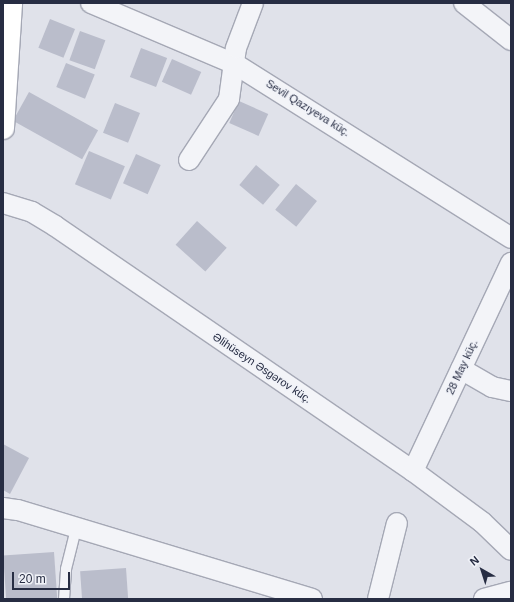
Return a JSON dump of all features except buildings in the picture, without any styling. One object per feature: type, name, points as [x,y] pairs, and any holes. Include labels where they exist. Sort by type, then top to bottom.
[{"type":"main road","points":[[3,128],[11,3]]},
{"type":"street","name":"Sevil Qazıyeva küç.","points":[[91,3],[235,64],[511,238]]},
{"type":"street","points":[[189,160],[229,99],[241,29],[254,3]]},
{"type":"street","points":[[464,3],[511,40]]},
{"type":"street","name":"Əlihüseyn Əsgərov küç.","points":[[3,203],[32,212],[55,226],[413,471],[482,522],[511,550]]},
{"type":"street","name":"28 May küç.","points":[[413,471],[511,263]]},
{"type":"street","points":[[461,369],[492,387],[511,391]]},
{"type":"street","points":[[3,508],[76,528],[312,599]]},
{"type":"street","points":[[378,599],[397,523]]},
{"type":"street","points":[[484,599],[511,592]]},
{"type":"lane","points":[[64,599],[66,569],[76,528]]}]
